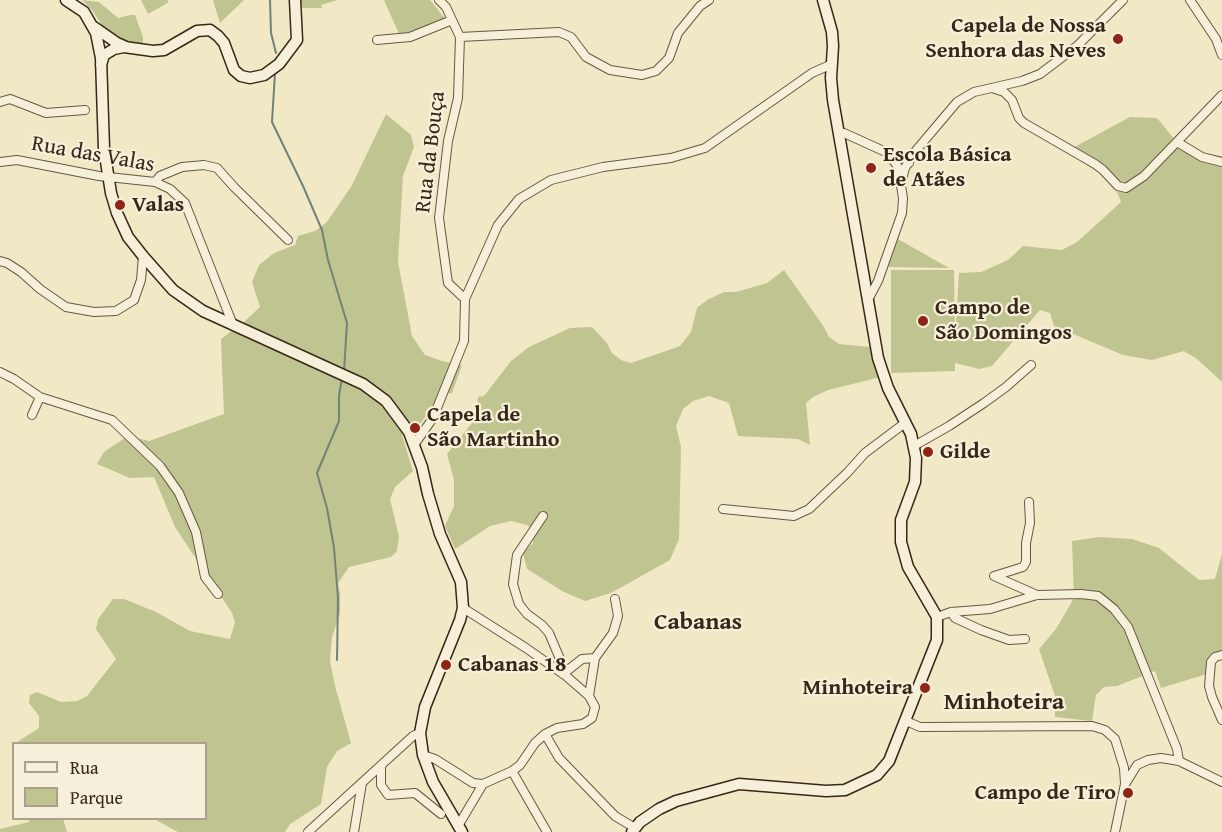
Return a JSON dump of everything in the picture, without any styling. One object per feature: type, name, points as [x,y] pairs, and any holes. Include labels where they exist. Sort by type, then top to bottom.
[{"type":"street","points":[[66,0],[81,9],[106,45],[153,51],[164,50],[197,31],[210,30],[224,43],[234,70],[241,76],[250,78],[264,75],[279,64],[297,40],[294,0]]},
{"type":"street","points":[[439,0],[446,7],[460,37],[559,32],[571,38],[586,57],[610,69],[642,75],[656,70],[669,58],[678,33],[700,6],[709,0]]},
{"type":"street","points":[[545,734],[560,758],[615,816],[633,830],[640,822],[659,809],[676,801],[739,784],[845,790],[877,775],[889,761],[937,640],[937,618],[908,567],[901,542],[901,520],[917,470],[914,446],[911,434],[888,387],[880,364],[839,134],[832,86],[832,32],[823,0]]},
{"type":"street","points":[[868,298],[878,281],[898,230],[902,213],[901,183],[904,161],[957,102],[974,92],[1029,79],[1049,68],[1077,46],[1123,0]]},
{"type":"street","points":[[1190,0],[1216,39],[1222,55]]},
{"type":"street","points":[[377,40],[410,37],[452,20]]},
{"type":"street","name":"Rua da Bouça","points":[[460,37],[458,98],[448,141],[439,218],[448,282],[465,299]]},
{"type":"street","points":[[106,45],[101,67],[104,149],[117,213],[128,237],[174,290],[203,311],[363,384],[386,401],[402,420],[414,445],[423,467],[440,534],[461,582],[463,608],[457,629],[425,707],[420,732],[423,755],[433,782],[460,829]]},
{"type":"street","points":[[414,445],[433,418],[464,341],[465,299],[498,225],[519,199],[551,180],[603,167],[671,158],[705,148],[812,73],[832,64]]},
{"type":"street","points":[[992,88],[1004,92],[1012,100],[1019,118],[1024,123],[1095,164],[1121,188],[1137,182],[1222,95]]},
{"type":"street","points":[[0,102],[10,99],[46,113],[85,110]]},
{"type":"street","points":[[839,134],[844,134],[904,161]]},
{"type":"street","points":[[1177,142],[1202,157],[1222,162]]},
{"type":"street","name":"Rua das Valas","points":[[0,162],[17,160],[108,177],[155,182],[170,189],[185,203],[233,326]]},
{"type":"street","points":[[155,182],[160,176],[182,167],[204,165],[217,168],[288,240]]},
{"type":"street","points":[[0,261],[21,272],[66,307],[94,312],[116,311],[134,300],[141,280],[143,256]]},
{"type":"street","points":[[914,446],[984,403],[1031,365]]},
{"type":"street","points":[[0,372],[40,398],[112,420],[160,466],[179,493],[196,532],[206,577],[218,594]]},
{"type":"street","points":[[32,415],[40,398]]},
{"type":"street","points":[[723,509],[794,516],[808,509],[847,474],[865,453],[904,423]]},
{"type":"street","points":[[1029,502],[1030,523],[1026,543],[1026,562],[1023,567],[994,576],[1037,595]]},
{"type":"street","points":[[543,516],[517,555],[513,584],[519,603],[527,614],[549,633],[560,659],[563,674]]},
{"type":"street","points":[[937,618],[951,612],[990,609],[1037,595],[1098,596],[1114,609],[1128,627],[1177,749],[1179,761]]},
{"type":"street","points":[[589,696],[594,658],[613,633],[618,616],[615,599]]},
{"type":"street","points":[[423,755],[435,759],[473,783],[483,784],[520,765],[535,743],[545,734],[557,728],[583,724],[592,718],[595,707],[589,696],[563,674],[463,608]]},
{"type":"street","points":[[951,612],[955,618],[981,630],[1009,640],[1025,639]]},
{"type":"street","points":[[1222,655],[1215,657],[1211,662],[1209,686],[1222,720]]},
{"type":"street","points":[[563,674],[582,659],[594,658]]},
{"type":"street","points":[[906,721],[920,727],[1092,726],[1105,730],[1115,739],[1124,768],[1125,783],[1115,832]]},
{"type":"street","points":[[308,832],[420,732]]},
{"type":"street","points":[[1125,783],[1137,765],[1161,758],[1179,761],[1222,782]]},
{"type":"street","points":[[381,766],[381,785],[388,795],[415,793],[441,814]]},
{"type":"street","points":[[512,771],[547,832]]},
{"type":"street","points":[[354,832],[362,783]]},
{"type":"street","points":[[460,829],[483,784]]},
{"type":"green space","points":[[82,0],[99,2],[118,18],[135,15],[143,37],[143,45],[125,43],[104,28]]},
{"type":"green space","points":[[141,0],[167,0],[169,2],[148,14]]},
{"type":"green space","points":[[213,0],[244,0],[220,23]]},
{"type":"green space","points":[[301,0],[337,0],[321,5],[322,8],[302,8]]},
{"type":"green space","points":[[384,0],[430,0],[446,20],[424,30],[399,34]]},
{"type":"green space","points":[[386,114],[411,135],[414,147],[403,176],[398,262],[412,336],[425,355],[462,365],[452,393],[442,394],[417,428],[402,435],[413,471],[395,487],[390,499],[399,537],[397,551],[391,557],[349,567],[338,583],[340,613],[332,637],[330,661],[351,743],[337,751],[327,767],[321,804],[290,824],[285,832],[178,832],[156,820],[207,820],[207,742],[17,742],[39,728],[39,716],[29,703],[30,695],[37,692],[61,702],[77,701],[87,696],[116,659],[96,629],[98,619],[113,599],[124,599],[156,612],[190,631],[230,639],[235,622],[232,613],[175,527],[154,477],[130,478],[97,464],[104,452],[128,436],[149,441],[224,414],[221,339],[260,307],[252,282],[259,265],[274,253],[295,245],[298,236],[315,231],[326,223],[351,187]]},
{"type":"green space","points":[[1130,117],[1157,118],[1181,147],[1213,164],[1222,165],[1222,382],[1197,359],[1184,351],[1152,360],[1123,355],[1054,326],[1050,313],[1040,310],[992,366],[979,369],[955,363],[955,371],[891,373],[891,270],[954,270],[955,339],[959,273],[981,272],[1008,260],[1023,246],[1062,250],[1077,242],[1121,202],[1113,181],[1085,164],[1069,150]]},
{"type":"green space","points":[[898,239],[949,268],[888,267]]},
{"type":"green space","points":[[784,270],[829,337],[839,344],[871,347],[881,377],[828,390],[806,403],[810,445],[798,439],[738,436],[729,403],[709,396],[693,401],[683,409],[676,426],[681,447],[679,539],[670,560],[611,593],[585,601],[562,591],[527,569],[523,553],[533,543],[532,529],[527,525],[511,521],[490,526],[455,549],[445,526],[454,506],[454,480],[447,454],[476,418],[478,397],[484,396],[511,361],[529,347],[570,328],[592,327],[607,343],[612,353],[621,360],[631,363],[680,346],[691,332],[697,308],[707,300],[724,292],[736,292],[767,283]]},
{"type":"green space","points":[[1100,537],[1132,539],[1159,548],[1199,580],[1215,579],[1222,554],[1222,653],[1211,656],[1210,673],[1161,688],[1155,671],[1117,686],[1104,687],[1096,695],[1092,721],[1055,717],[1055,696],[1039,649],[1056,629],[1074,598],[1072,541]]},
{"type":"green space","points":[[29,820],[63,820],[67,832],[0,832],[0,829],[29,822]]},
{"type":"waterway","points":[[270,0],[271,33],[276,53]]},
{"type":"waterway","points":[[275,73],[272,122],[322,230],[328,260],[347,323],[344,371]]},
{"type":"waterway","points":[[337,660],[338,598],[334,548],[327,508],[317,473],[339,421],[339,395],[342,379]]},
{"type":"place","name":"Capela de Nossa Senhora das Neves","points":[[1118,39]]},
{"type":"place","name":"Escola Básica de Atães","points":[[871,168]]},
{"type":"place","name":"Valas","points":[[120,205]]},
{"type":"place","name":"Campo de São Domingos","points":[[923,321]]},
{"type":"place","name":"Capela de São Martinho","points":[[415,428]]},
{"type":"place","name":"Gilde","points":[[928,452]]},
{"type":"place","name":"Cabanas 18","points":[[446,665]]},
{"type":"place","name":"Minhoteira","points":[[925,688]]},
{"type":"place","name":"Campo de Tiro","points":[[1128,793]]},
{"type":"district","name":"Cabanas","points":[[698,623]]},
{"type":"district","name":"Minhoteira","points":[[1004,703]]}]
